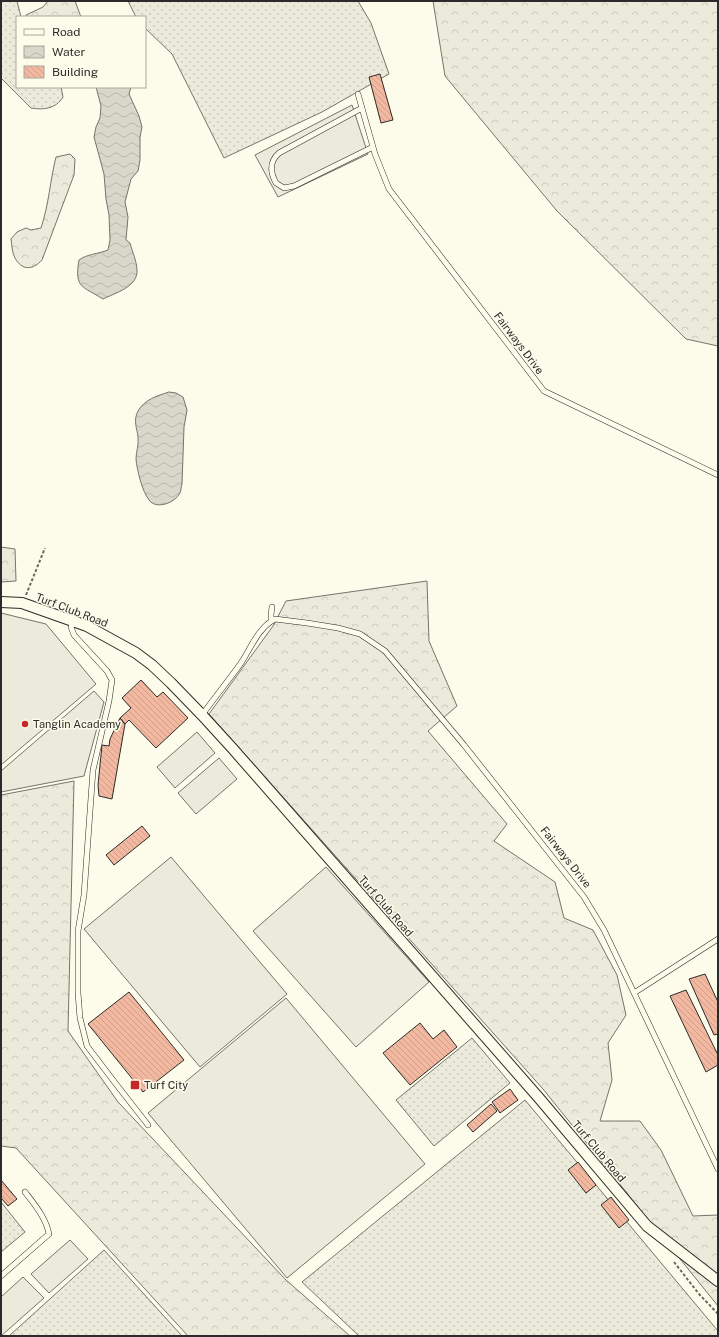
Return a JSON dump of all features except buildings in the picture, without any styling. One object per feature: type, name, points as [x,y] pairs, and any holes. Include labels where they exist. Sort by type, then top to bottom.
[{"type":"street","name":"Turf Club Road","points":[[1,602],[22,603],[87,626],[136,653],[152,665],[202,715],[539,1098],[647,1226],[718,1281]]},
{"type":"lane","name":"Fairways Drive","points":[[358,94],[379,166],[389,189],[544,391],[718,475]]},
{"type":"lane","points":[[362,108],[279,153],[271,166],[273,178],[276,183],[284,188],[300,184],[373,146]]},
{"type":"lane","points":[[202,715],[242,661],[259,634],[271,621],[270,614],[272,607]]},
{"type":"lane","name":"Fairways Drive","points":[[271,621],[275,619],[307,623],[338,628],[360,634],[385,651],[464,745],[584,897],[604,930],[718,1169]]},
{"type":"lane","points":[[74,622],[71,627],[74,635],[107,671],[112,680],[109,701],[93,770],[84,895],[78,931],[78,993],[80,1018],[87,1046],[148,1125]]},
{"type":"lane","points":[[634,993],[718,939]]},
{"type":"lane","points":[[1,1276],[49,1234],[48,1227],[40,1212],[25,1192]]},
{"type":"path","points":[[22,603],[45,548]]},
{"type":"path","points":[[670,1257],[699,1294],[718,1314]]},
{"type":"green space","points":[[1,1],[17,1],[21,16],[16,16],[16,88],[61,88],[63,97],[57,104],[49,108],[31,108],[1,78]]},
{"type":"green space","points":[[48,1],[75,1],[81,16],[26,16],[43,7]]},
{"type":"green space","points":[[128,1],[358,1],[371,23],[389,74],[322,112],[224,158],[172,54],[146,29],[146,16],[136,16]]},
{"type":"green space","points":[[433,1],[718,1],[718,346],[686,339],[557,211],[445,76]]},
{"type":"green space","points":[[70,154],[75,159],[74,175],[42,260],[35,266],[28,268],[24,267],[14,256],[11,239],[17,232],[26,228],[31,230],[41,228],[56,157]]},
{"type":"green space","points":[[1,547],[15,549],[16,581],[1,582]]},
{"type":"green space","points":[[427,581],[429,641],[457,706],[428,731],[507,824],[494,841],[555,882],[564,918],[593,930],[617,975],[626,1015],[608,1043],[612,1080],[600,1121],[640,1121],[661,1150],[693,1216],[718,1215],[718,1306],[543,1089],[209,714],[273,626],[286,601]]},
{"type":"green space","name":"Tanglin Academy","points":[[1,613],[46,624],[96,684],[1,765]]},
{"type":"green space","points":[[197,732],[215,753],[175,788],[157,767]]},
{"type":"green space","points":[[219,758],[237,779],[196,814],[178,793]]},
{"type":"green space","points":[[74,781],[68,1031],[118,1102],[286,1280],[350,1336],[188,1336],[16,1148],[1,1146],[1,795]]},
{"type":"green space","points":[[171,857],[287,994],[200,1067],[84,929]]},
{"type":"green space","points":[[326,867],[429,982],[356,1047],[253,931]]},
{"type":"green space","points":[[286,998],[425,1164],[287,1278],[148,1113]]},
{"type":"green space","points":[[472,1038],[510,1083],[434,1146],[396,1100]]},
{"type":"green space","points":[[525,1100],[718,1331],[718,1336],[359,1336],[302,1282]]},
{"type":"green space","points":[[1,1202],[25,1232],[1,1252]]},
{"type":"green space","points":[[70,1240],[88,1259],[49,1293],[31,1274]]},
{"type":"green space","points":[[104,1250],[182,1336],[9,1336]]},
{"type":"green space","points":[[23,1277],[44,1298],[1,1336],[1,1297]]},
{"type":"shaded area","points":[[352,105],[368,154],[278,197],[255,155]]},
{"type":"shaded area","points":[[94,691],[104,702],[84,776],[1,792],[1,771]]},
{"type":"water","points":[[96,88],[131,88],[129,94],[139,116],[142,127],[138,171],[131,179],[125,202],[128,217],[126,240],[130,243],[137,267],[136,276],[134,281],[125,289],[103,299],[85,289],[79,282],[78,276],[79,260],[86,256],[108,250],[110,240],[109,215],[104,174],[94,137],[100,118],[101,106]]},
{"type":"water","points":[[169,392],[176,393],[183,397],[187,410],[184,427],[182,484],[178,497],[165,504],[156,505],[146,496],[139,474],[136,459],[138,440],[136,418],[138,411],[144,404],[152,398]]},
{"type":"place","name":"Tanglin Academy","points":[[25,724]]},
{"type":"place","name":"Turf City","points":[[135,1085]]}]
